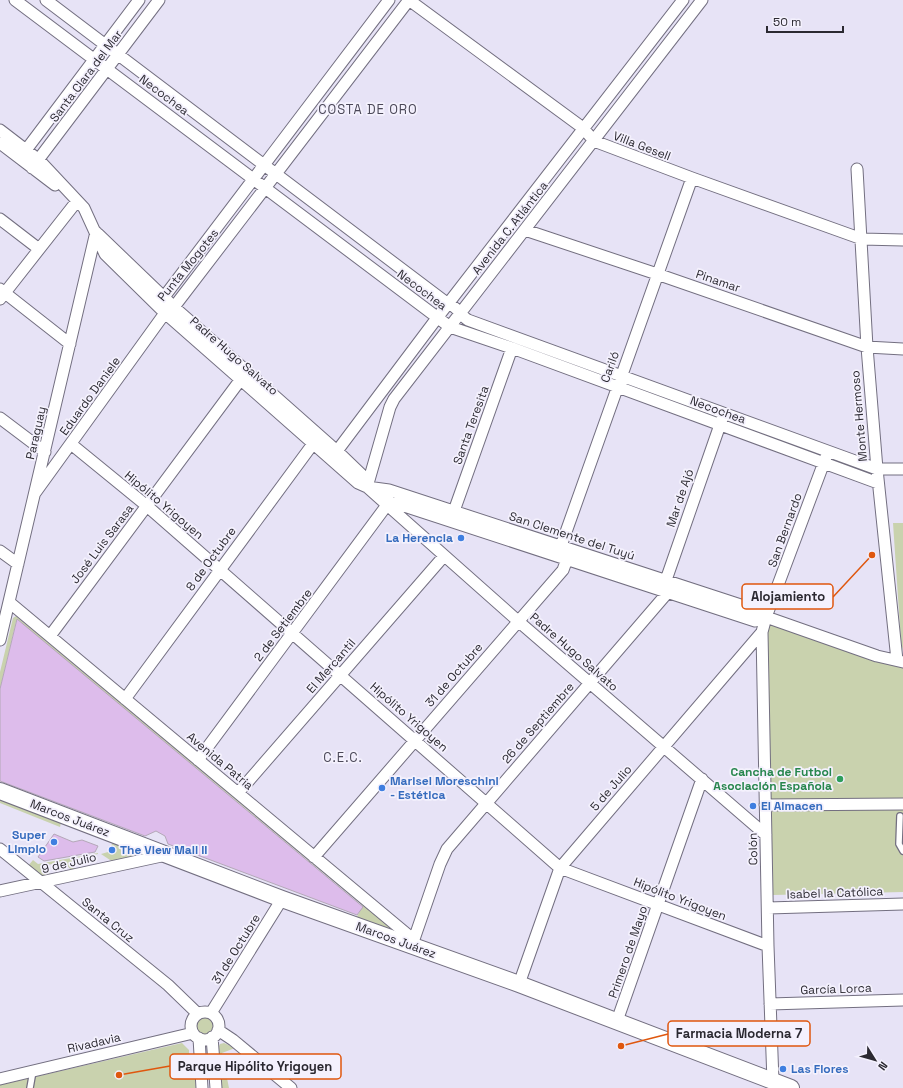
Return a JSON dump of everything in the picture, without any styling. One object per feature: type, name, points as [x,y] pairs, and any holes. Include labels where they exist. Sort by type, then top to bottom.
[{"type":"main road","name":"Marcos Juárez","points":[[0,791],[282,899],[413,943],[791,1088]]},
{"type":"street","name":"Necochea","points":[[16,0],[450,327],[512,348],[878,483]]},
{"type":"street","name":"Necochea","points":[[46,0],[448,304],[458,310],[460,314],[468,320],[877,469],[903,469]]},
{"type":"street","name":"Santa Clara del Mar","points":[[23,154],[139,0]]},
{"type":"street","name":"Santa Clara del Mar","points":[[36,164],[159,0]]},
{"type":"street","name":"Punta Mogotes","points":[[388,0],[164,297],[170,310],[409,0]]},
{"type":"street","name":"Villa Gesell","points":[[409,0],[583,128],[594,141],[862,239],[903,240]]},
{"type":"street","name":"Avenida C. Atlántica","points":[[334,455],[437,318],[683,0]]},
{"type":"street","name":"Avenida C. Atlántica","points":[[367,487],[390,407],[401,390],[702,0]]},
{"type":"street","name":"Padre Hugo Salvato","points":[[0,130],[23,154],[84,208],[105,254],[334,455],[358,483],[367,487],[518,621],[766,835]]},
{"type":"street","name":"Padre Hugo Salvato","points":[[0,143],[23,154]]},
{"type":"street","name":"Monte Hermoso","points":[[858,169],[867,346],[878,483],[900,661]]},
{"type":"street","name":"Cariló","points":[[561,546],[692,178]]},
{"type":"street","points":[[70,344],[2,293],[77,201]]},
{"type":"street","points":[[0,219],[39,249]]},
{"type":"street","name":"Pinamar","points":[[526,230],[867,346],[903,349]]},
{"type":"street","name":"Padre Hugo Salvato","points":[[96,232],[164,297]]},
{"type":"street","name":"Paraguay","points":[[0,640],[96,232]]},
{"type":"street","name":"Eduardo Daniele","points":[[35,493],[170,310]]},
{"type":"street","name":"Santa Teresita","points":[[454,511],[512,348]]},
{"type":"street","name":"José Luis Sarasa","points":[[50,636],[244,376]]},
{"type":"street","name":"Mar de Ajó","points":[[666,580],[724,413]]},
{"type":"street","points":[[0,418],[44,452]]},
{"type":"street","name":"8 de Octubre","points":[[125,699],[316,439]]},
{"type":"street","name":"Hipólito Yrigoyen","points":[[71,444],[147,506],[487,802],[560,868],[768,946]]},
{"type":"street","name":"San Bernardo","points":[[766,617],[828,451]]},
{"type":"street","name":"San Clemente del Tuyú","points":[[367,487],[389,490],[666,580],[759,611],[766,617],[877,656],[900,661]]},
{"type":"street","points":[[387,505],[389,490]]},
{"type":"street","name":"San Clemente del Tuyú","points":[[387,505],[395,503],[566,562],[669,591],[756,621],[766,617]]},
{"type":"street","name":"2 de Setiembre","points":[[198,760],[387,505]]},
{"type":"street","points":[[561,546],[566,562]]},
{"type":"street","points":[[0,551],[18,564]]},
{"type":"street","name":"El Mercantil","points":[[238,793],[444,556]]},
{"type":"street","name":"31 de Octubre","points":[[314,857],[518,621],[566,562]]},
{"type":"street","points":[[666,580],[669,591]]},
{"type":"street","name":"26 de Septiembre","points":[[413,943],[440,864],[447,849],[669,591]]},
{"type":"street","name":"Avenida Patria","points":[[9,602],[314,857],[413,943]]},
{"type":"street","name":"Colón","points":[[766,617],[762,632],[768,946],[773,1081]]},
{"type":"street","name":"5 de Julio","points":[[518,984],[560,868],[762,632]]},
{"type":"street","name":"Primero de Mayo","points":[[617,1021],[702,779]]},
{"type":"street","points":[[765,805],[903,804]]},
{"type":"street","name":"Santa Cruz","points":[[0,849],[168,985],[198,1014]]},
{"type":"street","name":"9 de Julio","points":[[0,891],[166,854]]},
{"type":"street","name":"31 de Octubre","points":[[211,1013],[282,899]]},
{"type":"street","name":"Isabel la Católica","points":[[768,908],[903,904]]},
{"type":"street","name":"García Lorca","points":[[770,1004],[903,1000]]},
{"type":"street","points":[[202,1088],[196,1036],[191,1023],[198,1014],[204,1012],[211,1013],[218,1022],[215,1034],[216,1088]]},
{"type":"street","points":[[196,1036],[205,1039],[215,1034],[234,1040],[291,1088]]},
{"type":"street","name":"Rivadavia","points":[[0,1079],[196,1036]]},
{"type":"lane","points":[[900,816],[899,844],[903,851]]},
{"type":"lane","points":[[30,1088],[33,1071]]},
{"type":"green space","points":[[893,523],[903,523],[903,651],[901,642]]},
{"type":"green space","points":[[16,616],[393,929],[393,931],[356,918],[363,906],[19,621],[16,622],[0,689],[0,672],[13,618]]},
{"type":"green space","name":"Cancha de Futbol Asociación Española","points":[[770,626],[775,626],[903,667],[903,892],[773,895],[767,631]]},
{"type":"green space","points":[[0,800],[61,823],[60,827],[0,803]]},
{"type":"green space","points":[[113,842],[140,852],[141,855],[113,862],[101,854],[108,852]]},
{"type":"green space","points":[[98,853],[72,860],[75,870],[72,871],[64,862],[41,866],[51,875],[47,876],[38,874],[28,866],[33,860],[38,864]]},
{"type":"green space","points":[[205,1017],[211,1020],[214,1026],[211,1032],[205,1035],[199,1032],[196,1026],[199,1020]]},
{"type":"green space","points":[[182,1043],[189,1050],[194,1065],[196,1088],[0,1088],[0,1085]]},
{"type":"green space","points":[[224,1043],[235,1048],[222,1053],[229,1088],[221,1088],[218,1048],[220,1044]]},
{"type":"building","points":[[17,619],[363,907],[357,915],[168,844],[165,836],[156,831],[145,836],[0,781],[0,689]]},
{"type":"building","points":[[54,834],[73,842],[82,840],[98,846],[95,852],[44,861],[38,857]]},
{"type":"place","name":"La Herencia","points":[[461,538]]},
{"type":"place","name":"Alojamiento","points":[[872,555]]},
{"type":"place","name":"Cancha de Futbol Asociación Española","points":[[840,779]]},
{"type":"place","name":"Marisel Moreschini - Estética","points":[[382,788]]},
{"type":"place","name":"El Almacen","points":[[753,806]]},
{"type":"place","name":"Super Limpio","points":[[54,842]]},
{"type":"place","name":"The View Mall II","points":[[112,850]]},
{"type":"place","name":"Farmacia Moderna 7","points":[[621,1046]]},
{"type":"place","name":"Las Flores","points":[[783,1069]]},
{"type":"place","name":"Parque Hipólito Yrigoyen","points":[[119,1075]]},
{"type":"district","name":"COSTA DE ORO","points":[[368,109]]},
{"type":"district","name":"C.E.C.","points":[[343,757]]}]
